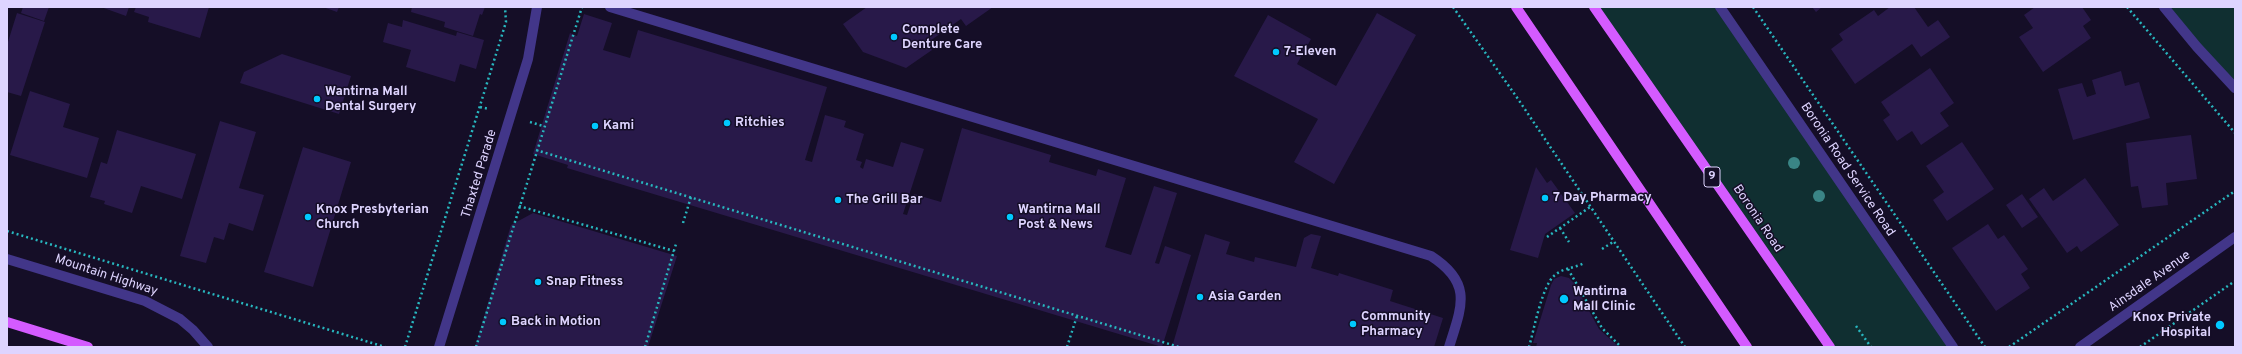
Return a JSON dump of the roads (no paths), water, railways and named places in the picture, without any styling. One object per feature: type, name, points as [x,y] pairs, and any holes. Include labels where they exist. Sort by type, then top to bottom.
[{"type":"main road","points":[[1516,7],[1747,347]]},
{"type":"main road","name":"Boronia Road","points":[[1594,7],[1830,347]]},
{"type":"main road","points":[[7,322],[88,347]]},
{"type":"street","name":"Thaxted Parade","points":[[439,347],[528,59],[537,7]]},
{"type":"street","points":[[610,7],[1431,256],[1448,266],[1459,282],[1461,297],[1460,313],[1449,347]]},
{"type":"street","name":"Boronia Road Service Road","points":[[1720,7],[1953,347]]},
{"type":"street","points":[[2164,7],[2197,47],[2235,88]]},
{"type":"street","name":"Ainsdale Avenue","points":[[2080,347],[2235,237]]},
{"type":"street","name":"Mountain Highway","points":[[7,259],[145,301],[180,320],[194,330],[208,347]]},
{"type":"place","name":"Complete Denture Care","points":[[894,37]]},
{"type":"place","name":"7-Eleven","points":[[1276,52]]},
{"type":"place","name":"Wantirna Mall Dental Surgery","points":[[317,99]]},
{"type":"place","name":"Ritchies","points":[[727,123]]},
{"type":"place","name":"Kami","points":[[595,126]]},
{"type":"place","name":"7 Day Pharmacy","points":[[1545,198]]},
{"type":"place","name":"The Grill Bar","points":[[838,200]]},
{"type":"place","name":"Knox Presbyterian Church","points":[[308,217]]},
{"type":"place","name":"Wantirna Mall Post & News","points":[[1010,217]]},
{"type":"place","name":"Snap Fitness","points":[[538,282]]},
{"type":"place","name":"Asia Garden","points":[[1200,297]]},
{"type":"place","name":"Wantirna Mall Clinic","points":[[1564,299]]},
{"type":"place","name":"Back in Motion","points":[[503,322]]},
{"type":"place","name":"Community Pharmacy","points":[[1353,324]]},
{"type":"place","name":"Knox Private Hospital","points":[[2220,325]]}]
